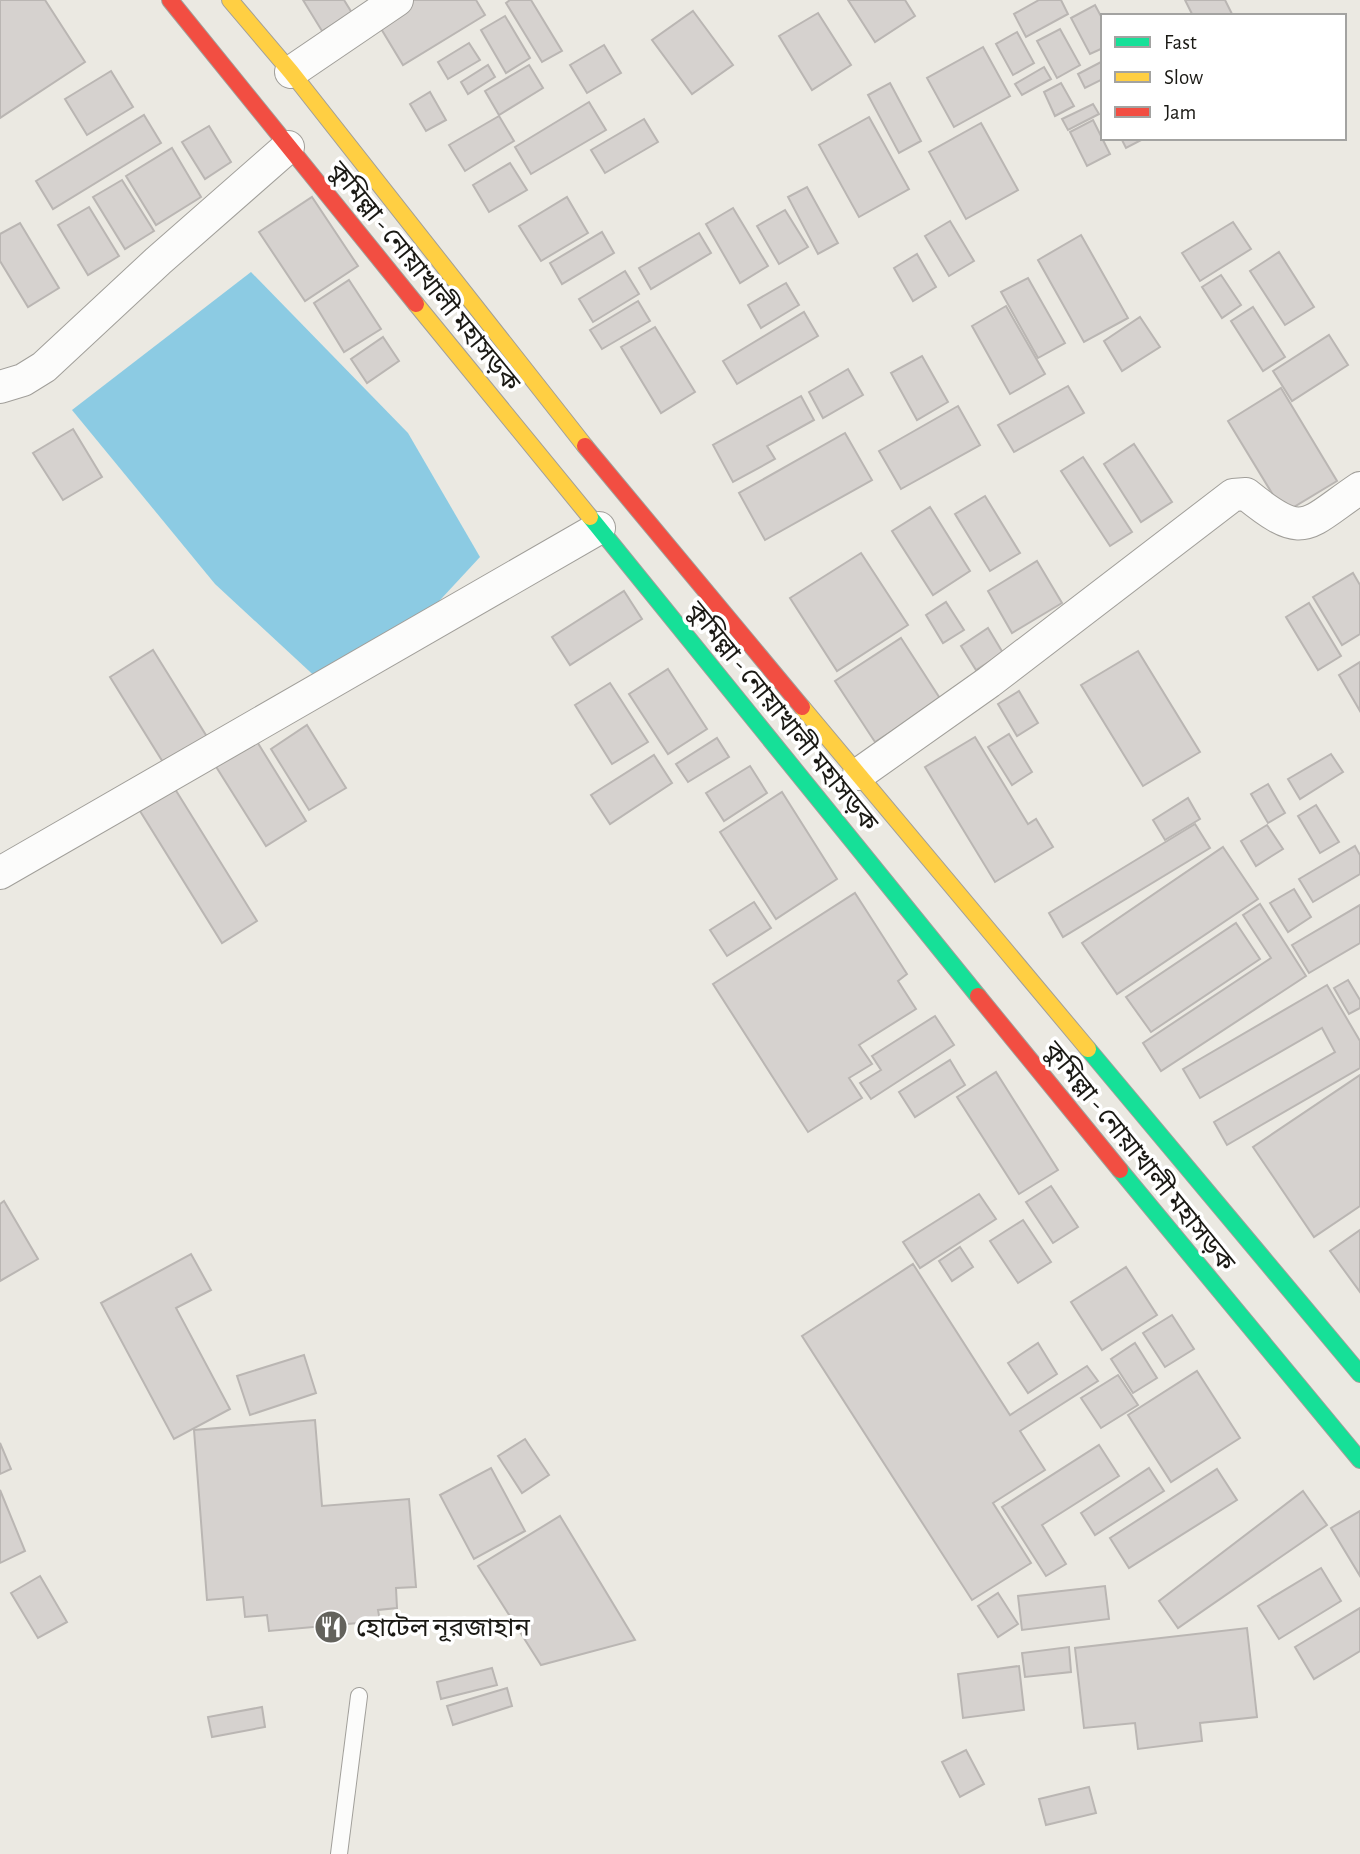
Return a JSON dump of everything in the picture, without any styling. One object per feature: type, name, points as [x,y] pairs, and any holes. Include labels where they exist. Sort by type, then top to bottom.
[{"type":"main road","name":"কুমিল্লা - নোয়াখালী মহাসড়ক","points":[[170,0],[599,528],[1087,1120],[1360,1460]]},
{"type":"main road","name":"কুমিল্লা - নোয়াখালী মহাসড়ক","points":[[230,0],[291,72],[596,460],[859,774],[1113,1088],[1143,1117],[1360,1374]]},
{"type":"street","points":[[291,72],[397,0]]},
{"type":"street","points":[[0,387],[23,380],[44,367],[158,261],[288,147]]},
{"type":"street","points":[[859,774],[989,682],[1233,495],[1246,494],[1276,515],[1301,525],[1326,514],[1360,488]]},
{"type":"street","points":[[0,873],[599,528]]},
{"type":"lane","points":[[339,1854],[359,1696]]},
{"type":"water","points":[[251,272],[408,433],[480,557],[416,626],[322,683],[215,584],[72,410]]},
{"type":"building","points":[[0,0],[45,0],[85,62],[0,118]]},
{"type":"building","points":[[303,0],[344,0],[352,13],[322,31]]},
{"type":"building","points":[[412,0],[476,0],[485,15],[403,65],[377,22]]},
{"type":"building","points":[[510,0],[531,0],[562,51],[542,62],[506,3]]},
{"type":"building","points":[[848,0],[905,0],[915,16],[875,42]]},
{"type":"building","points":[[1039,0],[1061,0],[1068,14],[1026,37],[1014,14]]},
{"type":"building","points":[[1185,0],[1225,0],[1232,14],[1192,14]]},
{"type":"building","points":[[1095,5],[1101,16],[1101,49],[1090,54],[1071,18]]},
{"type":"building","points":[[693,11],[733,65],[692,94],[652,40]]},
{"type":"building","points":[[818,13],[851,65],[812,90],[779,36]]},
{"type":"building","points":[[505,16],[530,58],[506,73],[481,30]]},
{"type":"building","points":[[1060,29],[1080,65],[1057,78],[1037,41]]},
{"type":"building","points":[[1017,32],[1034,63],[1013,75],[996,44]]},
{"type":"building","points":[[469,43],[480,60],[448,79],[438,62]]},
{"type":"building","points":[[604,45],[621,73],[587,93],[570,65]]},
{"type":"building","points":[[983,47],[1010,96],[954,127],[927,78]]},
{"type":"building","points":[[1101,62],[1101,80],[1085,88],[1078,74]]},
{"type":"building","points":[[488,65],[495,77],[468,94],[461,82]]},
{"type":"building","points":[[529,65],[543,88],[499,115],[485,91]]},
{"type":"building","points":[[1044,67],[1051,79],[1022,95],[1015,84]]},
{"type":"building","points":[[111,71],[133,107],[87,135],[65,99]]},
{"type":"building","points":[[890,83],[921,141],[899,153],[868,95]]},
{"type":"building","points":[[1061,83],[1074,106],[1055,116],[1044,92]]},
{"type":"building","points":[[430,92],[446,120],[426,131],[410,104]]},
{"type":"building","points":[[589,102],[606,130],[531,174],[515,147]]},
{"type":"building","points":[[1093,104],[1099,114],[1068,130],[1062,119]]},
{"type":"building","points":[[144,115],[161,143],[53,209],[36,181]]},
{"type":"building","points":[[499,116],[514,141],[465,171],[449,145]]},
{"type":"building","points":[[869,117],[909,189],[859,217],[819,145]]},
{"type":"building","points":[[644,119],[658,142],[605,173],[591,150]]},
{"type":"building","points":[[1093,120],[1110,154],[1087,166],[1070,132]]},
{"type":"building","points":[[981,123],[1018,190],[966,219],[929,152]]},
{"type":"building","points":[[209,126],[231,162],[205,179],[182,142]]},
{"type":"building","points":[[1122,140],[1141,140],[1126,148]]},
{"type":"building","points":[[172,148],[201,197],[156,225],[126,176]]},
{"type":"building","points":[[510,163],[527,190],[489,212],[473,185]]},
{"type":"building","points":[[122,180],[154,231],[125,249],[93,197]]},
{"type":"building","points":[[807,187],[838,243],[818,254],[788,197]]},
{"type":"building","points":[[312,197],[358,266],[305,301],[259,232]]},
{"type":"building","points":[[567,197],[588,233],[541,261],[519,226]]},
{"type":"building","points":[[89,207],[119,256],[88,275],[58,225]]},
{"type":"building","points":[[733,208],[768,266],[740,283],[706,224]]},
{"type":"building","points":[[785,210],[808,247],[779,264],[757,226]]},
{"type":"building","points":[[950,221],[974,261],[949,276],[925,236]]},
{"type":"building","points":[[1233,222],[1251,249],[1200,281],[1182,253]]},
{"type":"building","points":[[20,223],[59,288],[28,307],[0,261],[0,234]]},
{"type":"building","points":[[602,232],[614,253],[562,284],[550,263]]},
{"type":"building","points":[[699,233],[711,253],[651,289],[639,268]]},
{"type":"building","points":[[1081,235],[1128,318],[1084,342],[1038,260]]},
{"type":"building","points":[[1279,252],[1314,307],[1285,325],[1250,271]]},
{"type":"building","points":[[917,254],[936,287],[913,301],[894,268]]},
{"type":"building","points":[[625,271],[639,294],[593,322],[579,299]]},
{"type":"building","points":[[1221,275],[1241,305],[1222,318],[1202,287]]},
{"type":"building","points":[[1028,278],[1065,343],[1038,358],[1001,292]]},
{"type":"building","points":[[349,280],[381,329],[344,352],[314,303]]},
{"type":"building","points":[[786,283],[799,305],[761,328],[748,305]]},
{"type":"building","points":[[638,301],[650,321],[602,349],[590,330]]},
{"type":"building","points":[[1006,306],[1045,374],[1010,394],[972,326]]},
{"type":"building","points":[[1253,307],[1285,357],[1263,371],[1231,321]]},
{"type":"building","points":[[804,312],[818,336],[737,384],[723,361]]},
{"type":"building","points":[[1140,317],[1160,347],[1122,371],[1104,341]]},
{"type":"building","points":[[655,327],[695,392],[661,413],[621,347]]},
{"type":"building","points":[[1329,335],[1348,365],[1292,401],[1273,371]]},
{"type":"building","points":[[383,337],[399,361],[367,383],[351,359]]},
{"type":"building","points":[[922,356],[948,402],[917,420],[891,373]]},
{"type":"building","points":[[848,369],[863,395],[823,418],[809,392]]},
{"type":"building","points":[[1068,386],[1084,413],[1014,452],[998,425]]},
{"type":"building","points":[[1281,388],[1337,481],[1284,513],[1228,421]]},
{"type":"building","points":[[801,396],[814,420],[767,446],[775,459],[733,482],[713,445]]},
{"type":"building","points":[[958,406],[980,445],[901,489],[879,451]]},
{"type":"building","points":[[73,429],[102,477],[63,500],[33,453]]},
{"type":"building","points":[[845,433],[872,480],[765,540],[739,493]]},
{"type":"building","points":[[1134,444],[1172,502],[1141,522],[1104,464]]},
{"type":"building","points":[[1083,457],[1132,532],[1110,546],[1061,471]]},
{"type":"building","points":[[985,496],[1020,553],[990,571],[955,514]]},
{"type":"building","points":[[930,507],[970,571],[933,595],[892,531]]},
{"type":"building","points":[[861,553],[908,625],[837,671],[790,598]]},
{"type":"building","points":[[1037,561],[1062,603],[1012,633],[988,591]]},
{"type":"building","points":[[1353,573],[1360,585],[1360,634],[1342,645],[1313,597]]},
{"type":"building","points":[[624,591],[642,619],[570,665],[552,637]]},
{"type":"building","points":[[946,602],[964,630],[943,643],[926,615]]},
{"type":"building","points":[[1309,603],[1341,656],[1318,670],[1286,617]]},
{"type":"building","points":[[988,628],[1003,653],[976,670],[961,646]]},
{"type":"building","points":[[901,638],[941,700],[875,742],[835,681]]},
{"type":"building","points":[[153,650],[209,740],[166,767],[110,677]]},
{"type":"building","points":[[1138,651],[1200,752],[1143,786],[1081,685]]},
{"type":"building","points":[[1360,662],[1360,711],[1339,675]]},
{"type":"building","points":[[668,669],[707,729],[668,754],[629,694]]},
{"type":"building","points":[[610,683],[648,742],[612,764],[575,705]]},
{"type":"building","points":[[1019,691],[1038,723],[1017,736],[998,704]]},
{"type":"building","points":[[307,725],[346,788],[309,810],[271,749]]},
{"type":"building","points":[[1009,734],[1032,772],[1012,785],[988,747]]},
{"type":"building","points":[[975,737],[1028,824],[1036,819],[1053,847],[995,882],[925,767]]},
{"type":"building","points":[[717,738],[729,757],[688,782],[676,764]]},
{"type":"building","points":[[256,740],[306,821],[266,846],[215,765]]},
{"type":"building","points":[[1331,754],[1343,772],[1300,799],[1288,779]]},
{"type":"building","points":[[654,755],[672,783],[610,824],[591,795]]},
{"type":"building","points":[[750,766],[767,793],[724,821],[706,793]]},
{"type":"building","points":[[1268,784],[1285,813],[1268,823],[1251,794]]},
{"type":"building","points":[[175,789],[257,921],[222,943],[140,811]]},
{"type":"building","points":[[782,792],[837,879],[776,919],[720,832]]},
{"type":"building","points":[[1188,798],[1200,819],[1165,840],[1153,820]]},
{"type":"building","points":[[1316,805],[1339,842],[1320,853],[1298,816]]},
{"type":"building","points":[[1195,824],[1210,848],[1063,937],[1049,913]]},
{"type":"building","points":[[1267,825],[1283,849],[1256,866],[1241,841]]},
{"type":"building","points":[[1355,846],[1360,855],[1360,874],[1313,902],[1299,879]]},
{"type":"building","points":[[1223,847],[1258,899],[1117,994],[1082,943]]},
{"type":"building","points":[[1294,889],[1311,917],[1288,932],[1270,903]]},
{"type":"building","points":[[855,893],[907,974],[898,981],[916,1009],[859,1045],[872,1064],[849,1078],[862,1098],[808,1132],[713,984]]},
{"type":"building","points":[[754,902],[771,928],[727,956],[710,930]]},
{"type":"building","points":[[1260,904],[1306,976],[1161,1071],[1143,1043],[1271,958],[1243,915]]},
{"type":"building","points":[[1360,905],[1360,943],[1309,973],[1292,945]]},
{"type":"building","points":[[1236,923],[1260,959],[1151,1032],[1126,997]]},
{"type":"building","points":[[1348,980],[1360,1000],[1360,1008],[1349,1014],[1334,988]]},
{"type":"building","points":[[1327,985],[1360,1041],[1360,1068],[1227,1145],[1214,1122],[1335,1052],[1322,1028],[1200,1098],[1183,1069]]},
{"type":"building","points":[[935,1016],[954,1045],[871,1099],[860,1083],[881,1070],[872,1056]]},
{"type":"building","points":[[950,1060],[965,1085],[915,1117],[899,1092]]},
{"type":"building","points":[[996,1072],[1058,1170],[1019,1194],[957,1097]]},
{"type":"building","points":[[1360,1075],[1360,1206],[1314,1237],[1253,1147]]},
{"type":"building","points":[[1051,1186],[1078,1227],[1053,1243],[1026,1202]]},
{"type":"building","points":[[979,1194],[996,1219],[920,1268],[903,1242]]},
{"type":"building","points":[[4,1201],[38,1259],[0,1281],[0,1204]]},
{"type":"building","points":[[1023,1220],[1051,1262],[1018,1283],[990,1241]]},
{"type":"building","points":[[1360,1230],[1360,1292],[1330,1251]]},
{"type":"building","points":[[960,1247],[973,1267],[952,1281],[939,1261]]},
{"type":"building","points":[[191,1254],[211,1290],[176,1308],[230,1409],[174,1439],[101,1303]]},
{"type":"building","points":[[913,1264],[1010,1415],[1087,1366],[1098,1381],[1020,1431],[1045,1470],[993,1503],[1031,1563],[972,1600],[802,1336]]},
{"type":"building","points":[[1126,1267],[1157,1315],[1102,1350],[1071,1302]]},
{"type":"building","points":[[1172,1315],[1194,1349],[1165,1367],[1143,1333]]},
{"type":"building","points":[[1038,1343],[1057,1374],[1028,1393],[1008,1363]]},
{"type":"building","points":[[1135,1343],[1157,1378],[1133,1393],[1111,1359]]},
{"type":"building","points":[[304,1355],[316,1393],[250,1415],[237,1376]]},
{"type":"building","points":[[1197,1371],[1240,1438],[1171,1482],[1128,1415]]},
{"type":"building","points":[[1118,1375],[1138,1405],[1101,1428],[1081,1398]]},
{"type":"building","points":[[315,1420],[322,1506],[409,1499],[416,1587],[396,1588],[397,1608],[378,1610],[380,1621],[269,1631],[267,1615],[245,1617],[243,1597],[207,1600],[194,1430]]},
{"type":"building","points":[[525,1439],[549,1475],[522,1493],[498,1456]]},
{"type":"building","points":[[0,1443],[11,1469],[0,1474]]},
{"type":"building","points":[[1099,1445],[1119,1476],[1042,1525],[1066,1564],[1046,1576],[1002,1507]]},
{"type":"building","points":[[491,1468],[525,1531],[474,1559],[440,1495]]},
{"type":"building","points":[[1149,1468],[1164,1491],[1095,1535],[1081,1513]]},
{"type":"building","points":[[1217,1469],[1237,1500],[1129,1568],[1110,1538]]},
{"type":"building","points":[[0,1490],[25,1551],[0,1563]]},
{"type":"building","points":[[1303,1491],[1327,1525],[1178,1628],[1159,1601]]},
{"type":"building","points":[[1360,1511],[1360,1576],[1331,1528]]},
{"type":"building","points":[[560,1516],[635,1640],[541,1665],[478,1566]]},
{"type":"building","points":[[1321,1568],[1341,1601],[1279,1639],[1258,1606]]},
{"type":"building","points":[[40,1576],[67,1622],[38,1638],[11,1593]]},
{"type":"building","points":[[1105,1586],[1109,1619],[1022,1630],[1018,1596]]},
{"type":"building","points":[[998,1593],[1018,1624],[998,1637],[978,1606]]},
{"type":"building","points":[[1360,1608],[1360,1651],[1314,1679],[1295,1647]]},
{"type":"building","points":[[1247,1628],[1257,1717],[1200,1723],[1202,1741],[1138,1749],[1135,1723],[1084,1728],[1075,1648]]},
{"type":"building","points":[[1069,1647],[1071,1672],[1025,1677],[1022,1653]]},
{"type":"building","points":[[1019,1666],[1024,1710],[963,1718],[958,1674]]},
{"type":"building","points":[[492,1668],[497,1685],[441,1699],[437,1682]]},
{"type":"building","points":[[507,1688],[512,1706],[453,1725],[447,1706]]},
{"type":"building","points":[[262,1707],[265,1727],[212,1737],[208,1717]]},
{"type":"building","points":[[966,1750],[984,1784],[960,1797],[942,1762]]},
{"type":"building","points":[[1089,1787],[1096,1813],[1046,1825],[1039,1799]]},
{"type":"traffic: fast","points":[[590,517],[978,996]]},
{"type":"traffic: fast","points":[[1088,1049],[1360,1374]]},
{"type":"traffic: fast","points":[[1120,1170],[1360,1460]]},
{"type":"traffic: slow","points":[[230,0],[291,72],[585,446]]},
{"type":"traffic: slow","points":[[416,304],[590,517]]},
{"type":"traffic: slow","points":[[802,707],[1088,1049]]},
{"type":"traffic: jam","points":[[170,0],[416,304]]},
{"type":"traffic: jam","points":[[585,446],[802,707]]},
{"type":"traffic: jam","points":[[978,996],[1120,1170]]},
{"type":"place","name":"হোটেল নূরজাহান","points":[[331,1627]]}]
